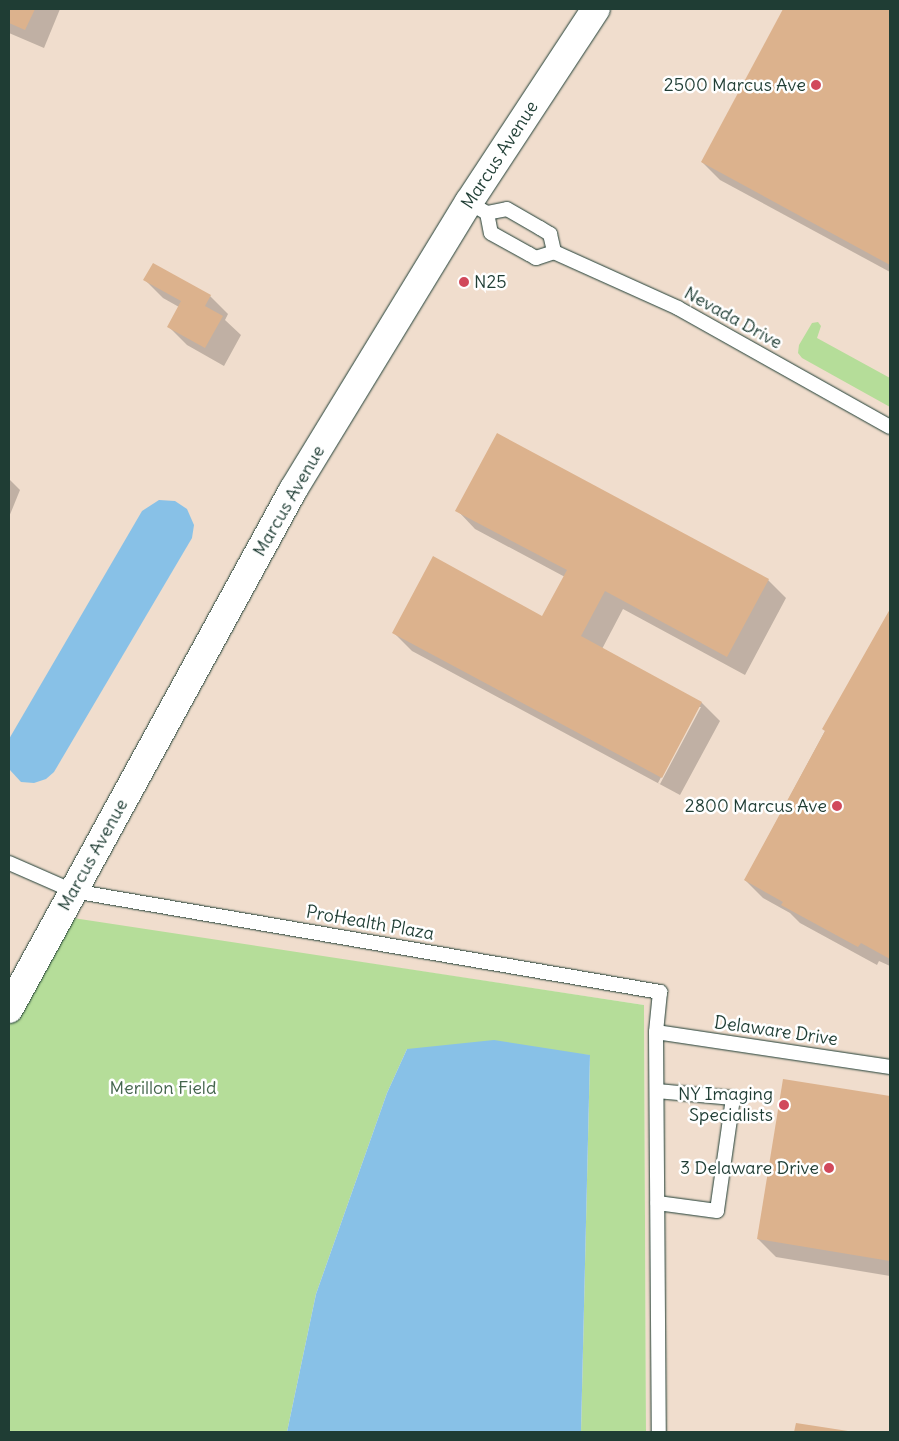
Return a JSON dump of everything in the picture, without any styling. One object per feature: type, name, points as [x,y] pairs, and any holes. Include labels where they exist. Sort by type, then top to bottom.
[{"type":"main road","name":"Marcus Avenue","points":[[9,1009],[293,490],[478,207],[596,9]]},
{"type":"lane","points":[[478,207],[507,209],[540,228],[550,234],[554,252],[536,258],[491,233],[478,207]]},
{"type":"lane","name":"Nevada Drive","points":[[554,252],[678,308],[890,426]]},
{"type":"lane","name":"ProHealth Plaza","points":[[9,863],[74,891],[660,992],[656,1032]]},
{"type":"lane","points":[[656,1032],[659,1432]]},
{"type":"lane","name":"Delaware Drive","points":[[656,1032],[890,1067]]},
{"type":"lane","points":[[657,1091],[733,1098],[717,1211],[658,1203]]},
{"type":"shaded area","points":[[9,9],[890,9],[890,1432],[646,1432],[644,1005],[339,959],[9,1009]]},
{"type":"green space","points":[[818,322],[821,326],[817,338],[890,378],[890,407],[802,358],[798,353],[799,345],[812,323]]},
{"type":"green space","name":"Merillon Field","points":[[60,916],[644,1005],[646,1432],[581,1432],[590,1055],[407,1049],[387,1093],[316,1294],[287,1432],[9,1432],[9,1009]]},
{"type":"water","points":[[159,500],[175,501],[187,509],[194,525],[192,538],[54,772],[46,779],[34,783],[21,782],[9,769],[9,739],[142,511]]},
{"type":"water","points":[[494,1040],[590,1055],[581,1432],[287,1432],[316,1294],[387,1093],[407,1049]]},
{"type":"building","points":[[9,9],[35,9],[25,30],[9,23]]},
{"type":"building","name":"2500 Marcus Ave","points":[[783,9],[890,9],[890,265],[701,162]]},
{"type":"building","points":[[153,263],[211,295],[205,306],[223,316],[205,348],[167,327],[181,301],[143,280]]},
{"type":"building","points":[[497,433],[769,579],[727,657],[605,591],[581,636],[702,702],[662,778],[392,633],[433,556],[542,616],[567,570],[455,511]]},
{"type":"building","name":"2800 Marcus Ave","points":[[890,609],[890,959],[861,943],[858,947],[781,905],[783,902],[744,880],[825,731],[822,729]]},
{"type":"building","name":"3 Delaware Drive","points":[[783,1079],[890,1096],[890,1261],[757,1239]]},
{"type":"building","points":[[796,1423],[848,1431],[848,1432],[794,1432]]},
{"type":"place","name":"2500 Marcus Ave","points":[[816,85]]},
{"type":"place","name":"N25","points":[[464,282]]},
{"type":"place","name":"2800 Marcus Ave","points":[[837,806]]},
{"type":"place","name":"NY Imaging Specialists","points":[[784,1105]]},
{"type":"place","name":"3 Delaware Drive","points":[[829,1168]]}]
